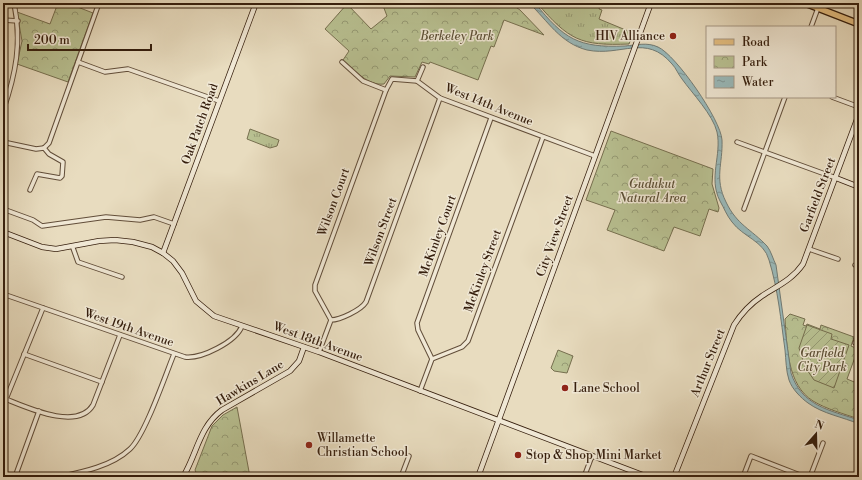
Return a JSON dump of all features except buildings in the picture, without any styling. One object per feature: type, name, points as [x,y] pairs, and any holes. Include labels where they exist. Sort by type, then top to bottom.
[{"type":"main road","points":[[805,3],[858,24]]},
{"type":"street","points":[[3,111],[12,82],[18,48],[18,21],[14,3]]},
{"type":"street","points":[[3,142],[36,149],[44,148],[49,143],[99,3]]},
{"type":"street","name":"Oak Patch Road","points":[[163,253],[256,3]]},
{"type":"street","name":"City View Street","points":[[478,477],[651,3]]},
{"type":"street","points":[[811,26],[818,8]]},
{"type":"street","points":[[3,20],[18,21]]},
{"type":"street","points":[[78,62],[105,72],[128,69],[219,101]]},
{"type":"street","points":[[342,62],[363,81],[386,90],[392,79],[417,81],[422,67]]},
{"type":"street","name":"West 14th Avenue","points":[[417,81],[440,98],[595,156]]},
{"type":"street","name":"Wilson Court","points":[[331,320],[316,291],[315,285],[386,90]]},
{"type":"street","points":[[3,96],[7,98]]},
{"type":"street","name":"Wilson Street","points":[[331,320],[360,308],[366,302],[440,98]]},
{"type":"street","points":[[744,209],[785,98]]},
{"type":"street","points":[[835,98],[859,107]]},
{"type":"street","name":"Garfield Street","points":[[790,280],[796,275],[803,264],[859,114]]},
{"type":"street","name":"McKinley Court","points":[[432,359],[418,330],[417,323],[491,118]]},
{"type":"street","name":"McKinley Street","points":[[432,359],[462,347],[468,341],[543,137]]},
{"type":"street","points":[[737,142],[859,187]]},
{"type":"street","points":[[30,190],[36,175],[61,178],[64,165],[61,160],[49,154],[44,148]]},
{"type":"street","points":[[3,209],[33,220],[42,226],[106,217],[140,220],[154,217],[174,224]]},
{"type":"street","name":"West 18th Avenue","points":[[3,232],[48,248],[73,248],[99,241],[123,241],[142,244],[163,253],[178,266],[192,296],[201,306],[214,316],[319,352],[648,477]]},
{"type":"street","points":[[73,248],[78,262],[122,277]]},
{"type":"street","points":[[809,249],[838,259]]},
{"type":"street","name":"Arthur Street","points":[[674,477],[734,325],[743,313],[762,296],[790,280]]},
{"type":"street","name":"West 19th Avenue","points":[[3,294],[174,354],[190,358],[206,354],[233,338],[242,326]]},
{"type":"street","points":[[43,308],[5,399],[62,418],[86,413],[92,408],[120,335]]},
{"type":"street","points":[[319,352],[331,320]]},
{"type":"street","points":[[857,344],[859,333]]},
{"type":"street","name":"Hawkins Lane","points":[[183,477],[203,433],[213,417],[222,410],[290,370],[299,361],[304,348]]},
{"type":"street","points":[[24,354],[102,382]]},
{"type":"street","points":[[59,477],[105,464],[124,454],[134,444],[142,430],[174,354]]},
{"type":"street","points":[[420,391],[432,359]]},
{"type":"street","points":[[15,477],[39,411]]},
{"type":"street","points":[[810,477],[823,443]]},
{"type":"street","points":[[401,477],[409,456]]},
{"type":"street","points":[[584,477],[592,456]]},
{"type":"street","points":[[743,477],[751,456],[805,477]]},
{"type":"green space","points":[[58,3],[75,6],[93,13],[68,82],[17,64],[22,41],[17,12],[50,24]]},
{"type":"green space","name":"Berkeley Park","points":[[382,3],[510,3],[520,10],[544,35],[504,20],[494,47],[491,46],[478,80],[430,62],[429,64],[422,62],[415,77],[390,76],[384,84],[378,84],[367,80],[343,60],[349,51],[325,29],[347,4],[371,29],[387,16]]},
{"type":"green space","points":[[537,3],[560,7],[569,3],[575,6],[576,3],[600,6],[599,9],[602,10],[599,19],[633,33],[629,44],[598,44],[577,38],[567,33]]},
{"type":"green space","points":[[250,129],[279,140],[277,146],[270,148],[247,139]]},
{"type":"green space","name":"Gudukut Natural Area","points":[[611,131],[713,169],[712,184],[719,208],[718,212],[709,209],[700,236],[674,227],[664,251],[607,230],[615,210],[586,200]]},
{"type":"green space","name":"Garfield City Park","points":[[790,314],[805,319],[803,325],[806,326],[807,324],[820,329],[821,325],[854,337],[851,346],[858,349],[847,379],[859,384],[859,419],[818,404],[804,394],[798,385],[793,375],[788,353],[785,319]]},
{"type":"green space","points":[[807,325],[832,334],[831,339],[849,345],[834,388],[814,380],[805,367],[799,348]]},
{"type":"green space","points":[[558,350],[573,356],[567,373],[554,371],[551,368]]},
{"type":"green space","points":[[237,407],[250,477],[198,477],[195,470],[212,426],[223,415]]},
{"type":"water","points":[[529,3],[535,3],[555,25],[573,39],[595,45],[654,45],[666,52],[686,75],[706,104],[720,131],[722,149],[720,186],[726,202],[730,210],[740,222],[767,246],[776,265],[791,373],[796,384],[809,400],[837,413],[859,420],[859,424],[814,407],[805,401],[794,390],[790,383],[781,316],[769,260],[763,248],[742,232],[732,222],[720,201],[715,184],[718,141],[715,125],[707,111],[673,66],[662,55],[653,50],[643,48],[599,51],[587,50],[578,47],[555,31]]},
{"type":"place","name":"HIV Alliance","points":[[673,36]]},
{"type":"place","name":"Lane School","points":[[565,388]]},
{"type":"place","name":"Willamette Christian School","points":[[309,445]]},
{"type":"place","name":"Stop & Shop Mini Market","points":[[518,455]]}]
